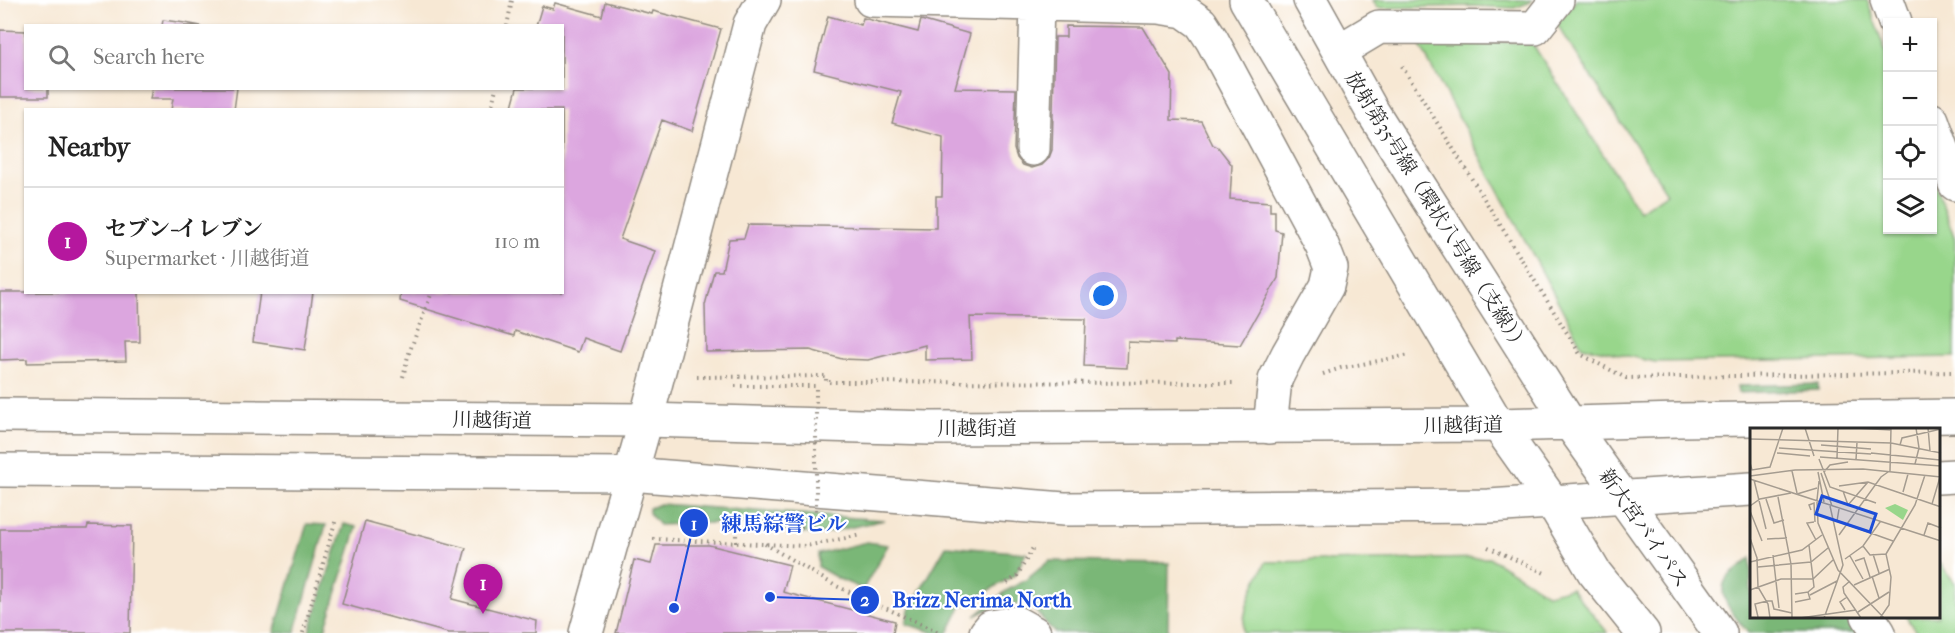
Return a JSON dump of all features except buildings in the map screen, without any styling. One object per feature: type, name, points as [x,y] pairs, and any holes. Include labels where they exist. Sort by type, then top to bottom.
[{"type":"main road","points":[[586,633],[646,420],[750,24],[764,0]]},
{"type":"main road","points":[[871,0],[1158,7],[1184,11],[1201,23],[1322,245],[1331,268],[1327,286],[1275,380],[1270,427]]},
{"type":"main road","points":[[1246,0],[1498,425],[1552,501],[1594,572],[1643,633]]},
{"type":"main road","name":"放射第35号線（環状八号線（支線））","points":[[1310,0],[1378,121],[1569,422]]},
{"type":"main road","points":[[1339,51],[1378,27],[1535,28],[1557,0]]},
{"type":"main road","points":[[1887,0],[1894,18]]},
{"type":"main road","points":[[1034,149],[1037,4]]},
{"type":"main road","points":[[1934,126],[1955,184]]},
{"type":"main road","name":"川越街道","points":[[0,414],[646,420],[930,428],[1498,425],[1955,416]]},
{"type":"main road","name":"新大宮バイパス","points":[[1569,422],[1720,633]]},
{"type":"main road","points":[[0,470],[630,474],[1064,509],[1489,506],[1750,489]]},
{"type":"main road","points":[[1869,618],[1879,633]]},
{"type":"main road","points":[[986,633],[991,627],[1016,623],[1034,633]]},
{"type":"path","points":[[507,24],[512,0]]},
{"type":"path","points":[[1378,27],[1580,354],[1626,378],[1955,372]]},
{"type":"path","points":[[491,108],[495,90]]},
{"type":"path","points":[[403,377],[408,356],[431,294]]},
{"type":"path","points":[[696,377],[826,376],[826,382],[1238,383],[1312,378],[1341,368],[1410,355]]},
{"type":"path","points":[[735,386],[816,386],[816,526],[736,529],[736,542]]},
{"type":"path","points":[[303,633],[336,519]]},
{"type":"path","points":[[765,544],[834,585],[941,633]]},
{"type":"green space","points":[[1373,0],[1532,0],[1514,8],[1473,6],[1377,8]]},
{"type":"green space","points":[[1576,0],[1867,0],[1883,45],[1883,234],[1937,234],[1937,189],[1955,239],[1955,357],[1655,362],[1582,346],[1417,40],[1532,43],[1639,211],[1667,193],[1557,24]]},
{"type":"green space","points":[[1818,384],[1818,390],[1738,393],[1737,386]]},
{"type":"green space","points":[[660,504],[884,520],[817,535],[737,522],[659,525],[649,513],[649,508]]},
{"type":"green space","points":[[307,524],[326,525],[295,633],[274,633]]},
{"type":"green space","points":[[344,524],[357,527],[324,633],[309,633]]},
{"type":"green space","points":[[867,542],[888,545],[863,589],[818,567],[818,554]]},
{"type":"green space","points":[[946,546],[1026,553],[1015,575],[961,607],[948,633],[935,633],[906,624],[909,610]]},
{"type":"green space","points":[[1490,558],[1548,594],[1571,588],[1608,633],[1243,633],[1247,605],[1266,562]]},
{"type":"green space","points":[[1750,559],[1750,618],[1848,618],[1857,633],[1748,633],[1724,598],[1724,583]]},
{"type":"green space","points":[[1049,561],[1169,563],[1168,633],[1055,633],[1030,605],[998,604],[975,616]]},
{"type":"green space","points":[[1940,563],[1955,583],[1955,633],[1917,633],[1907,618],[1940,618]]},
{"type":"place","name":"Brizz Nerima North","points":[[770,597]]},
{"type":"place","name":"練馬綜警ビル","points":[[674,608]]},
{"type":"place","name":"セブン-イレブン","points":[[483,614]]}]
